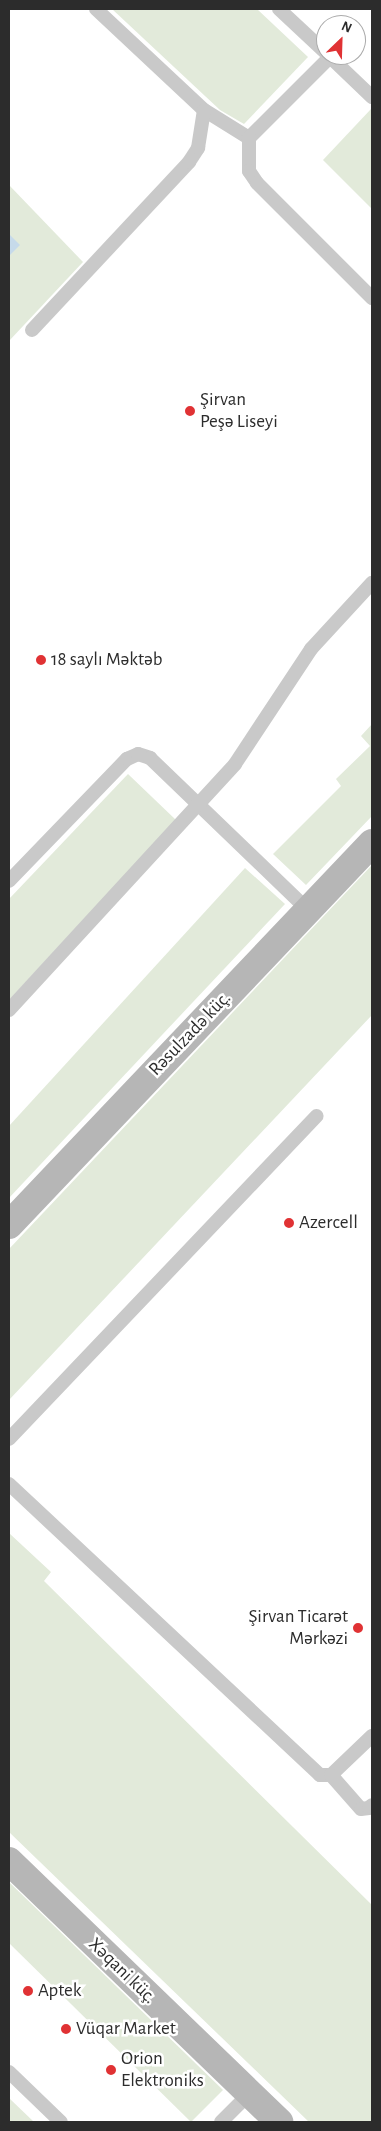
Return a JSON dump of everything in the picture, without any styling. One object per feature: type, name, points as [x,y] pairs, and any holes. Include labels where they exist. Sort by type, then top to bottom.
[{"type":"main road","name":"Rəsulzadə küç.","points":[[9,1225],[372,844]]},
{"type":"main road","name":"Xəqani küç.","points":[[9,1861],[278,2122]]},
{"type":"lane","points":[[96,9],[204,110],[249,138]]},
{"type":"lane","points":[[279,9],[316,44]]},
{"type":"lane","points":[[318,65],[249,138],[250,171],[257,184],[372,298]]},
{"type":"lane","points":[[338,65],[372,97]]},
{"type":"lane","points":[[32,330],[189,162],[198,148],[204,110]]},
{"type":"lane","points":[[9,1010],[198,805],[248,747],[311,649],[372,583]]},
{"type":"lane","points":[[9,882],[127,759],[138,754],[150,758],[308,910]]},
{"type":"lane","points":[[9,1440],[317,1116]]},
{"type":"lane","points":[[9,1484],[320,1775],[331,1775],[372,1736]]},
{"type":"lane","points":[[331,1775],[361,1809],[369,1808],[372,1805]]},
{"type":"lane","points":[[9,2072],[61,2122]]},
{"type":"lane","points":[[221,2122],[249,2094]]},
{"type":"green space","points":[[112,9],[257,9],[308,57],[244,124],[220,110]]},
{"type":"green space","points":[[371,109],[372,111],[372,209],[323,160]]},
{"type":"green space","points":[[9,185],[83,262],[9,341]]},
{"type":"green space","points":[[372,724],[372,816],[306,885],[273,854],[341,786],[336,779],[370,746],[361,736]]},
{"type":"green space","points":[[128,774],[176,820],[9,1000],[9,899]]},
{"type":"green space","points":[[372,865],[372,1015],[9,1400],[9,1249]]},
{"type":"green space","points":[[245,868],[285,904],[9,1198],[9,1126]]},
{"type":"green space","points":[[9,1533],[51,1572],[44,1581],[372,1905],[372,2122],[309,2122],[9,1832]]},
{"type":"green space","points":[[9,1882],[223,2090],[191,2122],[9,1943]]},
{"type":"green space","points":[[9,2098],[34,2122],[9,2122]]},
{"type":"water","points":[[9,234],[20,245],[9,256]]},
{"type":"place","name":"Şirvan Peşə Liseyi","points":[[190,411]]},
{"type":"place","name":"18 saylı Məktəb","points":[[41,660]]},
{"type":"place","name":"Azercell","points":[[289,1223]]},
{"type":"place","name":"Şirvan Ticarət Mərkəzi","points":[[358,1628]]},
{"type":"place","name":"Aptek","points":[[28,1991]]},
{"type":"place","name":"Vüqar Market","points":[[66,2029]]},
{"type":"place","name":"Orion Elektroniks","points":[[111,2070]]}]
